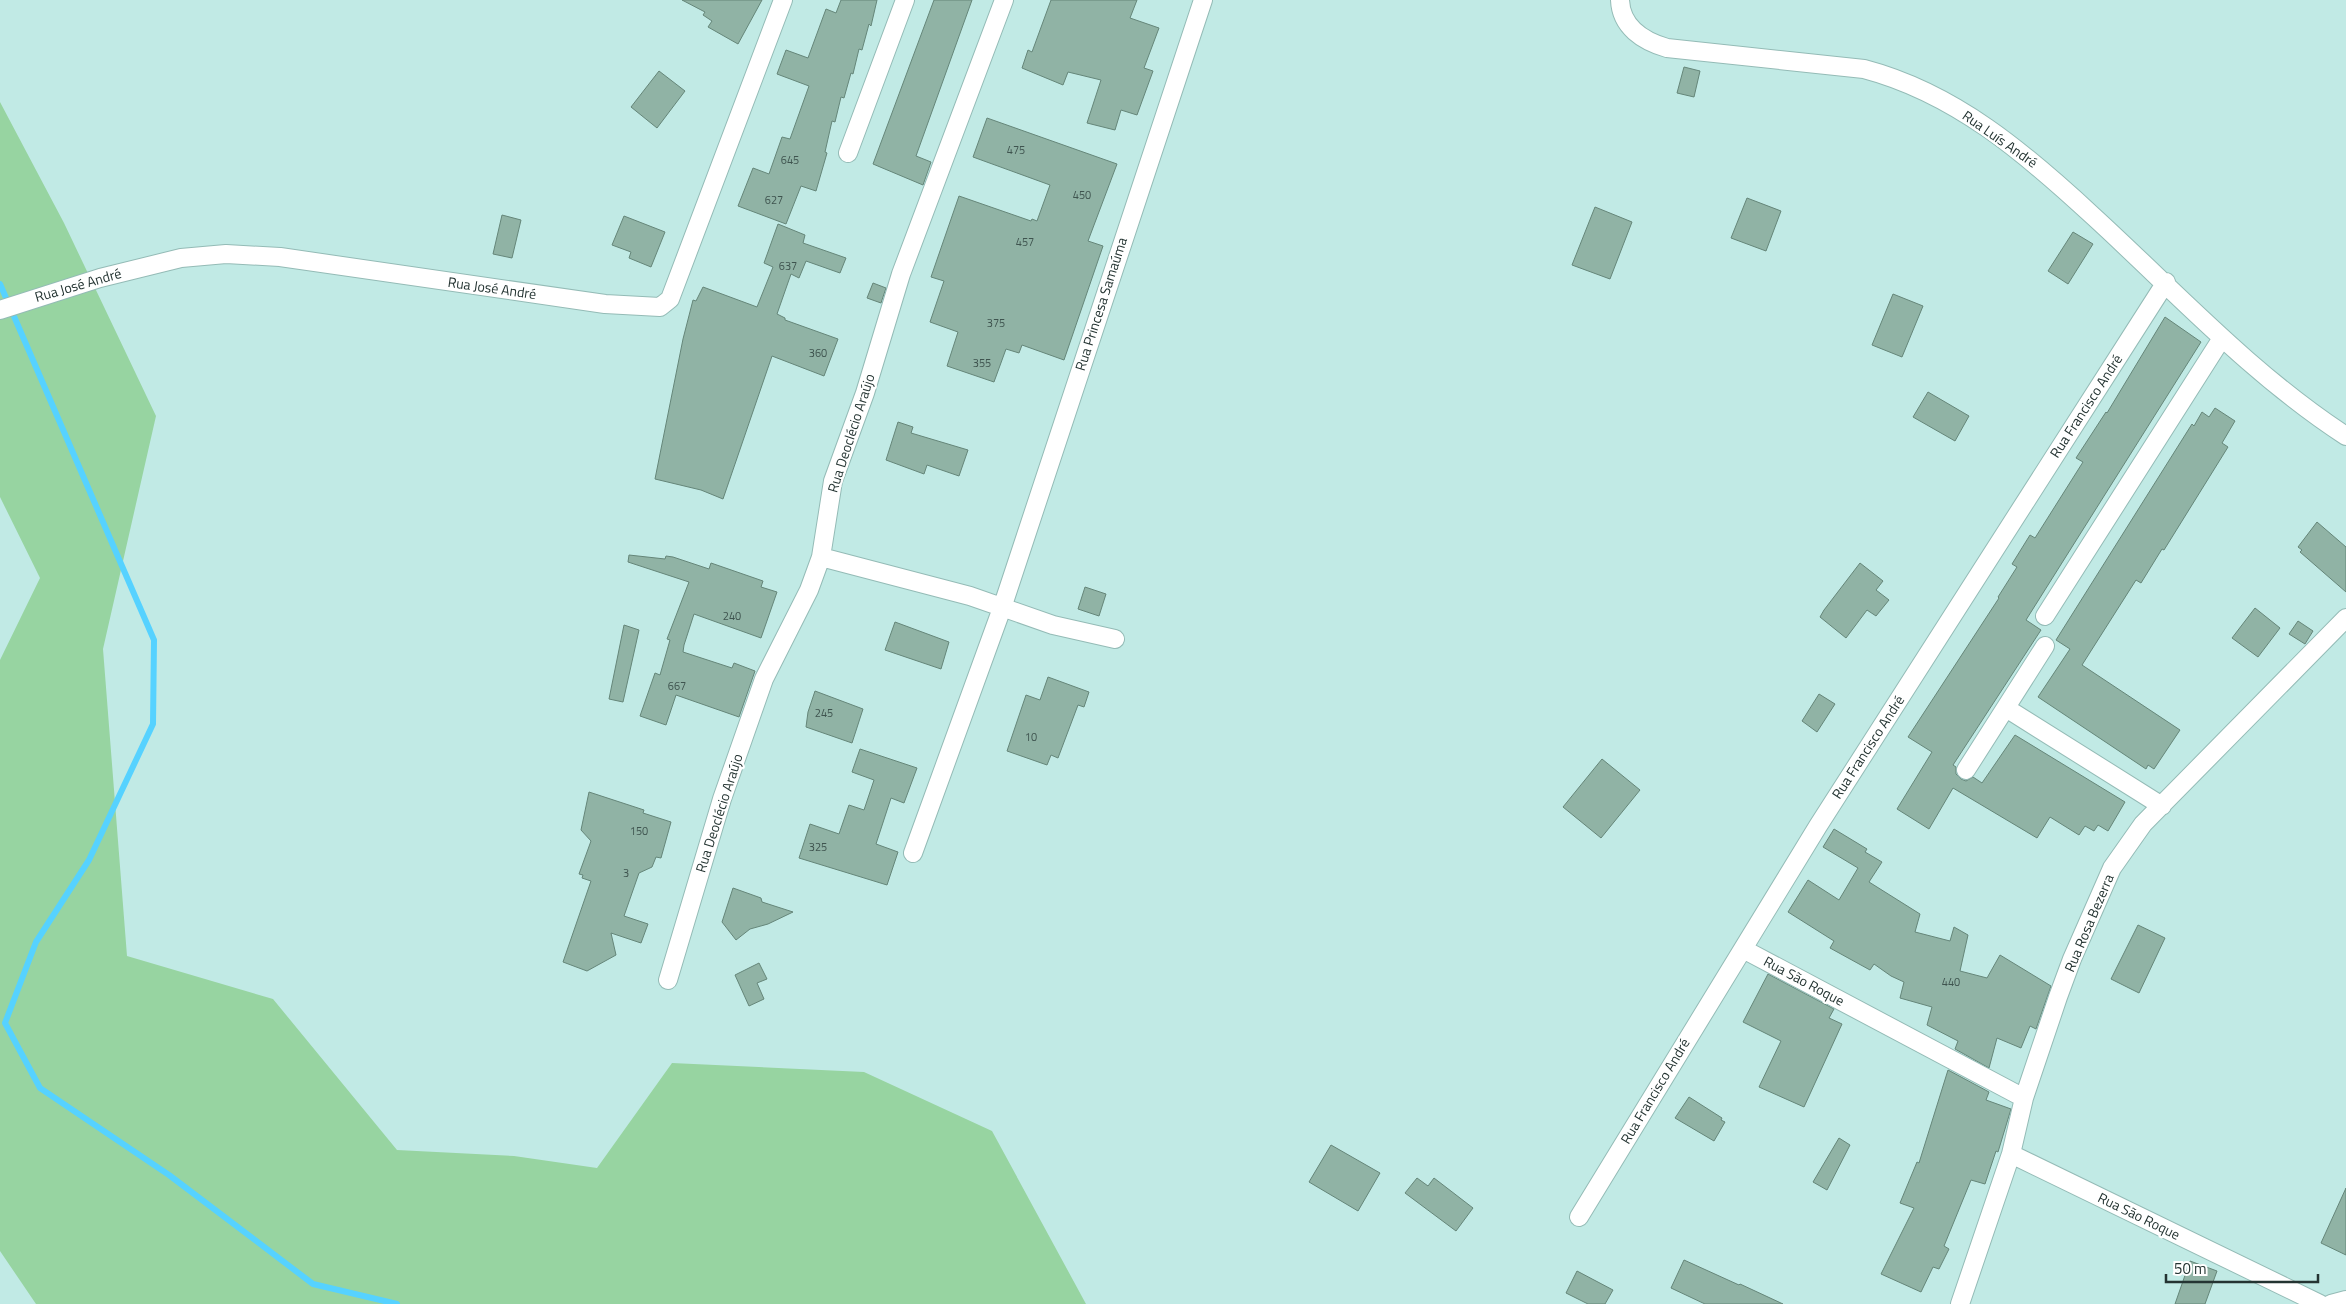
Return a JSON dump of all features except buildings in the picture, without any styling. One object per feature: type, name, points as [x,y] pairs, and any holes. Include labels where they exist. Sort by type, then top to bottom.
[{"type":"street","name":"Rua José André","points":[[0,310],[100,278],[181,258],[209,254],[280,257],[605,304],[660,307],[670,299],[782,0]]},
{"type":"street","points":[[848,153],[905,0]]},
{"type":"street","name":"Rua Deoclécio Araújo","points":[[668,980],[722,799],[764,679],[809,590],[821,557],[833,481],[865,393],[901,274],[1004,0]]},
{"type":"street","name":"Rua Princesa Samaúma","points":[[913,852],[1002,608],[1203,0]]},
{"type":"street","name":"Rua Luís André","points":[[1620,0],[1620,10],[1628,24],[1639,36],[1659,46],[1864,69],[1921,88],[2007,140],[2041,168],[2166,282],[2222,338],[2315,416],[2346,436]]},
{"type":"street","name":"Rua Francisco André","points":[[1579,1217],[1818,826],[2166,282]]},
{"type":"street","points":[[2045,616],[2222,338]]},
{"type":"street","points":[[821,557],[905,577],[1053,625],[1115,639]]},
{"type":"street","name":"Rua Rosa Bezerra","points":[[1960,1304],[2011,1154],[2024,1098],[2072,959],[2112,868],[2131,838],[2346,618]]},
{"type":"street","points":[[1966,770],[2045,646]]},
{"type":"street","points":[[2006,708],[2162,806]]},
{"type":"street","name":"Rua São Roque","points":[[1744,949],[2024,1098]]},
{"type":"street","name":"Rua São Roque","points":[[2011,1154],[2320,1304]]},
{"type":"street","points":[[2331,1304],[2346,1300]]},
{"type":"green space","points":[[0,102],[64,223],[156,416],[103,649],[127,956],[273,999],[397,1150],[514,1156],[597,1168],[672,1063],[864,1072],[992,1131],[1086,1304],[36,1304],[0,1251],[0,660],[40,578],[0,497]]},
{"type":"waterway","points":[[0,284],[154,640],[153,724],[89,860],[36,942],[5,1023],[40,1088],[169,1175],[313,1284],[397,1304]]}]
